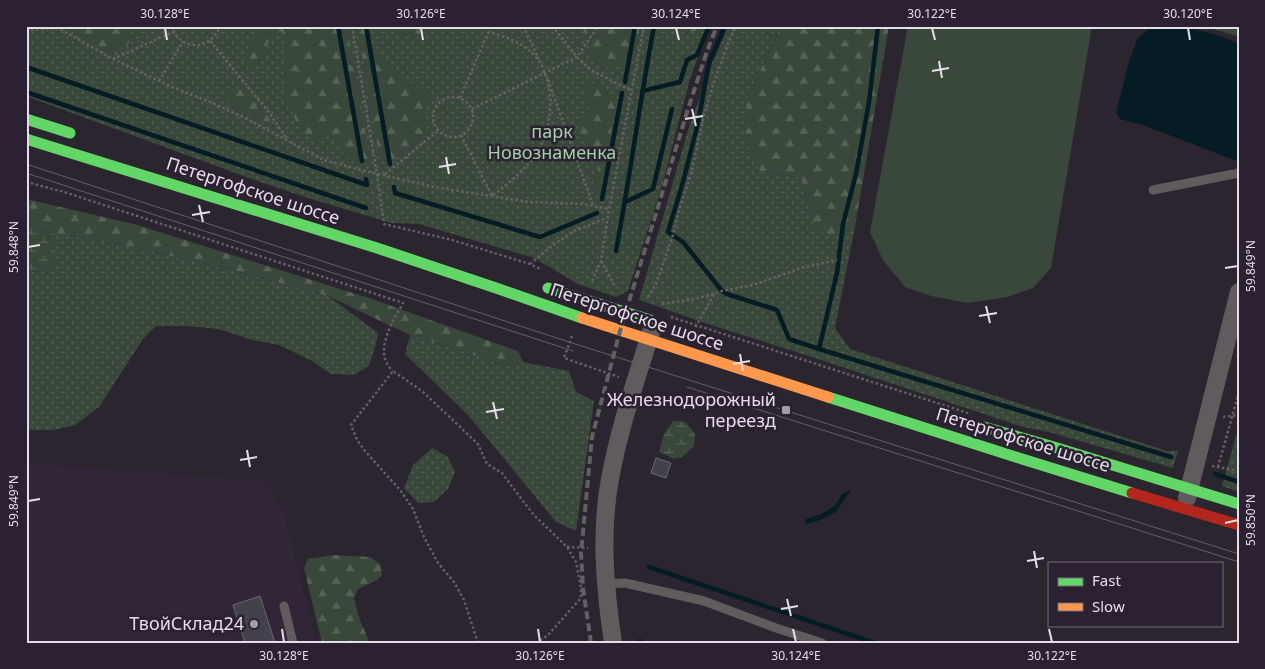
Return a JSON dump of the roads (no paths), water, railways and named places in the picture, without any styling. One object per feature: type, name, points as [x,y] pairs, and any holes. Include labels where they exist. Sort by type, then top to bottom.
[{"type":"main road","points":[[26,119],[83,138]]},
{"type":"main road","name":"Петергофское шоссе","points":[[26,139],[336,235],[479,282],[578,318],[1022,459],[1239,525]]},
{"type":"main road","name":"Петергофское шоссе","points":[[539,285],[658,323]]},
{"type":"main road","name":"Петергофское шоссе","points":[[971,418],[1239,504]]},
{"type":"street","points":[[1184,508],[1239,292]]},
{"type":"street","points":[[613,643],[606,584],[605,547],[606,512],[610,480],[620,434],[648,340],[658,323]]},
{"type":"lane","points":[[1153,190],[1239,173]]},
{"type":"lane","points":[[606,584],[625,583],[704,601],[822,643]]},
{"type":"lane","points":[[284,606],[293,643]]},
{"type":"water","points":[[1165,26],[1203,31],[1239,44],[1239,162],[1143,125],[1120,119],[1116,113],[1130,58],[1138,38],[1150,28]]},
{"type":"water","points":[[851,490],[836,512],[804,525],[806,519],[821,514],[835,506],[842,494]]},
{"type":"waterway","points":[[338,26],[362,161]]},
{"type":"waterway","points":[[366,26],[390,164]]},
{"type":"waterway","points":[[625,82],[635,26]]},
{"type":"waterway","points":[[616,251],[654,26]]},
{"type":"waterway","points":[[642,91],[680,82],[687,60],[697,55],[709,26]]},
{"type":"waterway","points":[[725,26],[709,63],[698,123],[668,232],[683,242],[722,291],[777,310],[789,339],[1171,457]]},
{"type":"waterway","points":[[819,349],[837,273],[843,224],[856,174],[869,102],[878,26]]},
{"type":"waterway","points":[[26,67],[367,185],[366,179]]},
{"type":"waterway","points":[[26,92],[366,208]]},
{"type":"waterway","points":[[602,199],[622,93]]},
{"type":"waterway","points":[[625,202],[653,189],[672,109]]},
{"type":"waterway","points":[[394,187],[395,193],[540,237],[597,213]]},
{"type":"waterway","points":[[1215,474],[1239,482]]},
{"type":"waterway","points":[[649,567],[875,643]]},
{"type":"tram line","points":[[26,164],[569,342],[1239,554]]},
{"type":"tram line","points":[[26,173],[573,351]]},
{"type":"tram line","points":[[687,387],[1239,562]]},
{"type":"railway","points":[[591,643],[583,588],[581,553],[592,437],[620,331],[688,109],[717,26]]},
{"type":"place","name":"Железнодорожный переезд","points":[[786,410]]},
{"type":"place","name":"ТвойСклад24","points":[[254,624]]},
{"type":"park label","name":"парк Новознаменка","points":[[552,142]]}]
